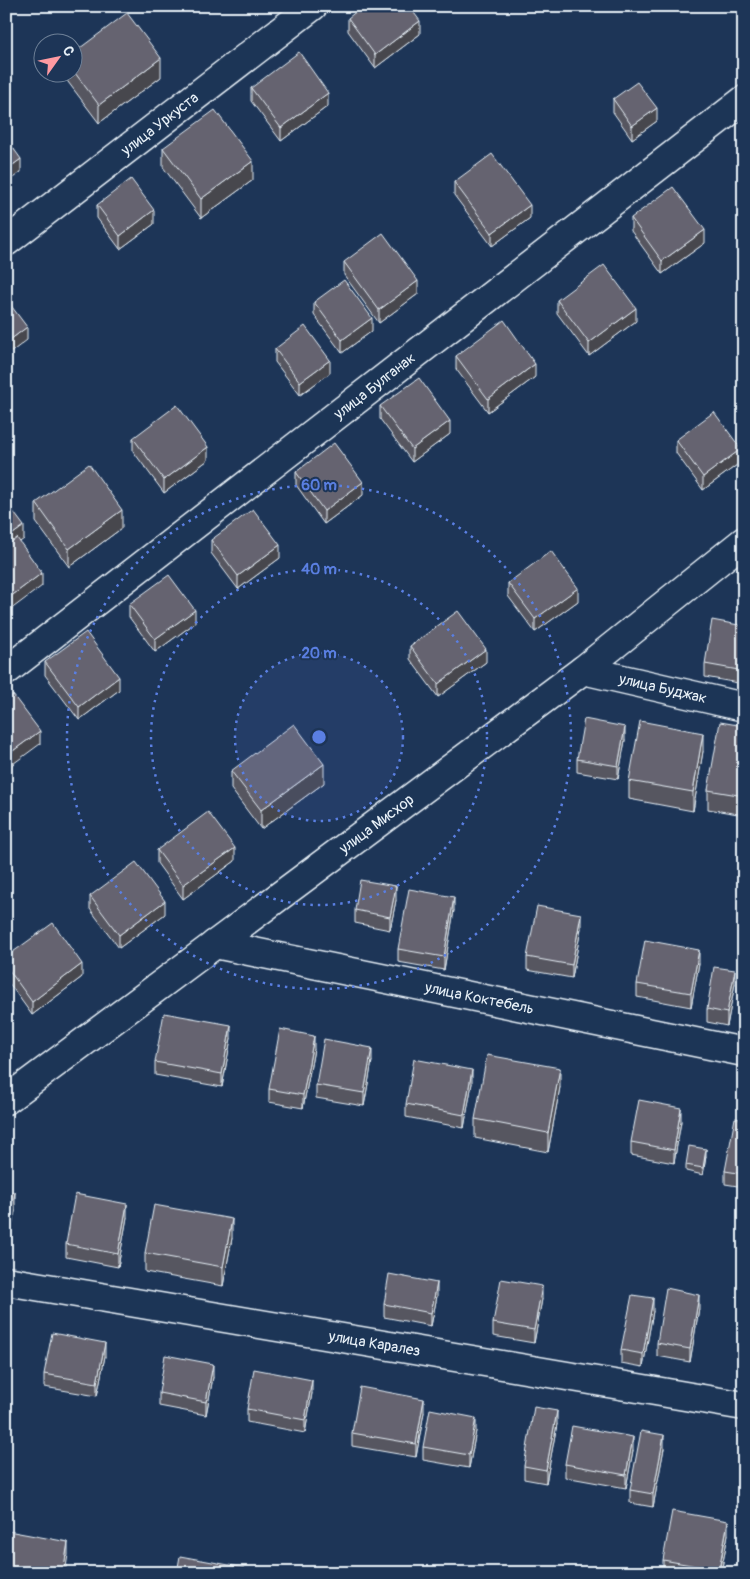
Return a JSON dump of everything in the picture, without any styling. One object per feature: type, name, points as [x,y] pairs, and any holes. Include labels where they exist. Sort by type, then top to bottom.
[{"type":"street","name":"улица Уркуста","points":[[6,242],[313,6]]},
{"type":"street","name":"улица Булганак","points":[[6,671],[744,100]]},
{"type":"street","name":"улица Мисхор","points":[[10,1089],[215,944],[584,670],[744,541]]},
{"type":"street","name":"улица Буджак","points":[[584,670],[744,707]]},
{"type":"street","name":"улица Коктебель","points":[[215,944],[744,1052]]},
{"type":"street","name":"улица Каралез","points":[[6,1282],[744,1406]]},
{"type":"building","points":[[363,6],[409,6],[420,21],[375,55],[348,18]]},
{"type":"building","points":[[127,13],[161,58],[99,105],[82,82],[82,47]]},
{"type":"building","points":[[299,52],[328,93],[281,128],[251,88]]},
{"type":"building","points":[[637,82],[657,108],[632,126],[613,99]]},
{"type":"building","points":[[215,110],[253,161],[201,199],[163,148]]},
{"type":"building","points":[[6,138],[21,159],[6,170]]},
{"type":"building","points":[[492,154],[530,205],[492,233],[454,182]]},
{"type":"building","points":[[131,179],[154,210],[120,236],[97,205]]},
{"type":"building","points":[[673,187],[705,230],[662,261],[631,218]]},
{"type":"building","points":[[383,233],[418,281],[379,310],[344,262]]},
{"type":"building","points":[[604,265],[636,308],[589,343],[557,300]]},
{"type":"building","points":[[344,280],[372,318],[342,340],[314,302]]},
{"type":"building","points":[[6,299],[27,327],[6,343]]},
{"type":"building","points":[[504,320],[535,364],[488,399],[456,356]]},
{"type":"building","points":[[305,326],[330,360],[300,382],[275,349]]},
{"type":"building","points":[[419,378],[450,421],[412,449],[380,406]]},
{"type":"building","points":[[177,405],[208,447],[164,480],[133,438]]},
{"type":"building","points":[[714,412],[741,449],[703,477],[676,440]]},
{"type":"building","points":[[334,443],[363,482],[324,511],[296,472]]},
{"type":"building","points":[[89,464],[122,510],[69,549],[36,503]]},
{"type":"building","points":[[6,502],[24,526],[6,539]]},
{"type":"building","points":[[253,509],[280,545],[238,576],[211,540]]},
{"type":"building","points":[[17,538],[42,573],[6,600],[6,546]]},
{"type":"building","points":[[551,551],[578,588],[535,619],[508,583]]},
{"type":"building","points":[[169,575],[195,610],[155,639],[129,604]]},
{"type":"building","points":[[458,611],[486,649],[438,684],[410,646]]},
{"type":"building","points":[[712,620],[744,626],[744,671],[705,664]]},
{"type":"building","points":[[86,632],[119,677],[79,707],[45,662]]},
{"type":"building","points":[[13,695],[40,731],[6,756],[6,700]]},
{"type":"building","points":[[584,719],[625,727],[618,766],[577,759]]},
{"type":"building","points":[[640,721],[703,733],[693,792],[629,781]]},
{"type":"building","points":[[720,722],[744,726],[744,796],[708,790]]},
{"type":"building","points":[[294,724],[324,764],[261,810],[231,771]]},
{"type":"building","points":[[208,812],[235,848],[183,885],[157,850]]},
{"type":"building","points":[[136,862],[165,901],[119,935],[90,896]]},
{"type":"building","points":[[360,880],[396,886],[390,917],[355,910]]},
{"type":"building","points":[[409,889],[454,897],[444,957],[398,949]]},
{"type":"building","points":[[537,906],[581,914],[572,965],[527,957]]},
{"type":"building","points":[[53,923],[82,964],[32,1002],[6,966],[6,957]]},
{"type":"building","points":[[645,940],[699,950],[691,993],[637,984]]},
{"type":"building","points":[[714,967],[735,970],[727,1013],[707,1009]]},
{"type":"building","points":[[164,1013],[231,1025],[222,1074],[155,1062]]},
{"type":"building","points":[[280,1029],[314,1036],[303,1095],[269,1089]]},
{"type":"building","points":[[324,1039],[372,1048],[364,1093],[316,1085]]},
{"type":"building","points":[[487,1055],[560,1068],[548,1133],[475,1119]]},
{"type":"building","points":[[414,1059],[472,1070],[464,1115],[406,1104]]},
{"type":"building","points":[[639,1100],[681,1108],[674,1150],[631,1142]]},
{"type":"building","points":[[735,1118],[744,1120],[744,1174],[725,1171]]},
{"type":"building","points":[[689,1146],[706,1149],[703,1168],[686,1165]]},
{"type":"building","points":[[6,1191],[15,1192],[8,1230],[6,1230]]},
{"type":"building","points":[[75,1194],[127,1204],[118,1254],[66,1244]]},
{"type":"building","points":[[154,1205],[232,1219],[223,1267],[145,1253]]},
{"type":"building","points":[[389,1274],[437,1283],[431,1313],[384,1304]]},
{"type":"building","points":[[501,1279],[542,1286],[534,1330],[493,1323]]},
{"type":"building","points":[[666,1288],[699,1295],[690,1349],[657,1343]]},
{"type":"building","points":[[632,1295],[653,1298],[643,1354],[621,1350]]},
{"type":"building","points":[[52,1333],[105,1343],[97,1383],[44,1374]]},
{"type":"building","points":[[165,1355],[213,1364],[206,1402],[159,1393]]},
{"type":"building","points":[[254,1369],[312,1380],[305,1420],[247,1409]]},
{"type":"building","points":[[360,1387],[424,1399],[416,1444],[352,1433]]},
{"type":"building","points":[[534,1407],[557,1411],[546,1470],[524,1466]]},
{"type":"building","points":[[430,1409],[476,1418],[469,1455],[423,1447]]},
{"type":"building","points":[[572,1426],[633,1437],[626,1475],[565,1464]]},
{"type":"building","points":[[641,1431],[664,1435],[653,1494],[630,1490]]},
{"type":"building","points":[[672,1511],[728,1521],[719,1570],[663,1560]]},
{"type":"building","points":[[8,1531],[68,1542],[63,1573],[6,1573],[6,1540]]},
{"type":"building","points":[[180,1556],[245,1568],[244,1573],[177,1573]]}]
